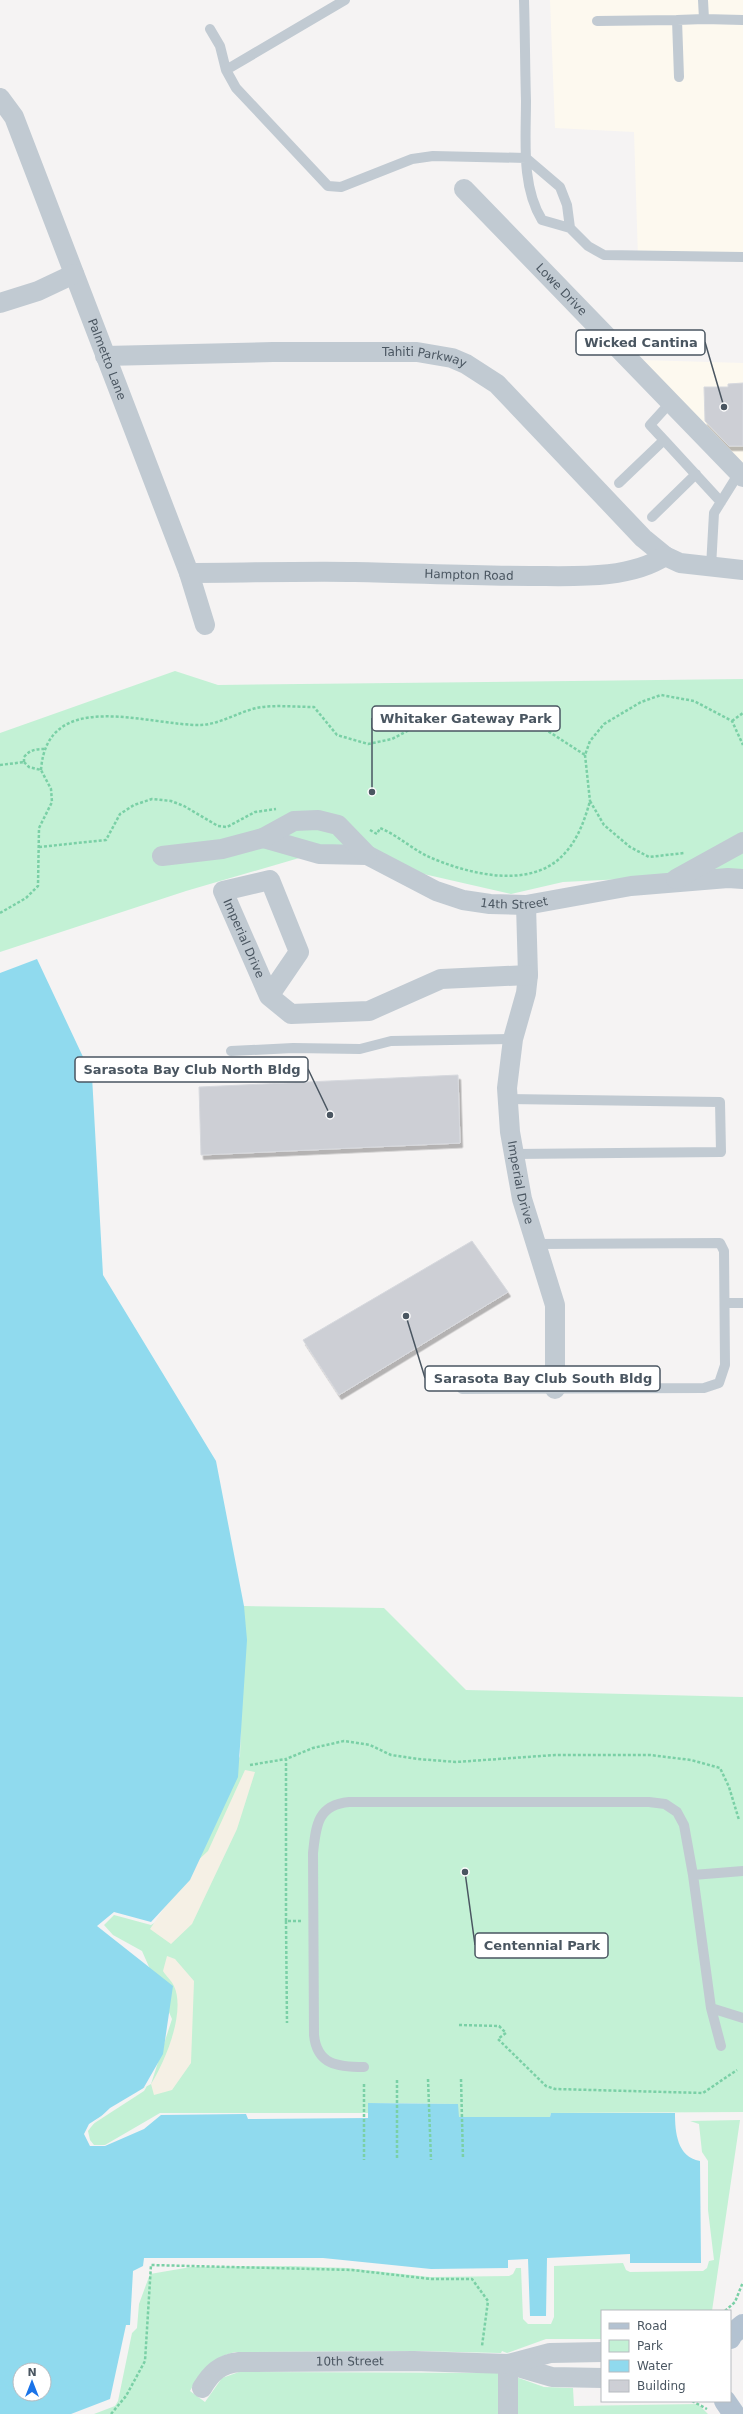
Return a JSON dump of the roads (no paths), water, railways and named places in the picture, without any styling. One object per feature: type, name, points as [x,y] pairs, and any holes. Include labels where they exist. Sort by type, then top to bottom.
[{"type":"street","name":"Palmetto Lane","points":[[0,98],[7,120],[74,274],[188,574],[205,625]]},
{"type":"street","name":"Lowe Drive","points":[[464,189],[741,475]]},
{"type":"street","points":[[0,303],[38,291],[74,274]]},
{"type":"street","name":"Tahiti Parkway","points":[[105,356],[273,352],[409,352],[435,354],[452,358],[472,367],[497,384],[643,538],[665,556]]},
{"type":"street","points":[[665,556],[680,563],[743,570]]},
{"type":"street","name":"Hampton Road","points":[[188,574],[355,572],[454,576],[554,576],[621,571],[652,564],[665,556]]},
{"type":"street","name":"14th Street","points":[[162,856],[209,852],[263,838],[294,821],[318,820],[332,822],[344,829],[367,855],[450,896],[490,904],[526,905],[631,886],[728,878],[743,879]]},
{"type":"street","name":"14th Street","points":[[263,838],[319,854],[367,855]]},
{"type":"street","name":"14th Street","points":[[669,882],[743,842]]},
{"type":"street","name":"Imperial Drive","points":[[269,996],[300,952],[270,880],[223,891],[269,996],[291,1014],[369,1011],[441,979],[528,975]]},
{"type":"street","name":"Imperial Drive","points":[[526,905],[528,975],[526,993],[513,1039],[507,1088],[510,1132],[522,1199],[555,1305],[555,1389]]},
{"type":"street","name":"10th Street","points":[[508,2364],[550,2353],[601,2352]]},
{"type":"street","name":"10th Street","points":[[202,2388],[216,2370],[226,2365],[238,2362],[508,2364],[552,2377],[601,2378]]},
{"type":"street","points":[[508,2364],[508,2414]]},
{"type":"lane","points":[[226,70],[345,0]]},
{"type":"lane","points":[[524,0],[526,158],[530,193],[535,209],[542,220],[570,228],[588,246],[604,255],[743,257]]},
{"type":"lane","points":[[703,0],[704,19]]},
{"type":"lane","points":[[597,21],[704,19],[743,20]]},
{"type":"lane","points":[[677,20],[679,77]]},
{"type":"lane","points":[[210,29],[220,46],[226,70],[236,88],[328,186],[340,187],[412,159],[433,156],[526,158],[560,186],[567,205],[570,228]]},
{"type":"lane","points":[[670,403],[650,425],[721,502]]},
{"type":"lane","points":[[619,483],[664,440]]},
{"type":"lane","points":[[652,517],[696,474]]},
{"type":"lane","points":[[710,567],[714,513],[741,475]]},
{"type":"lane","points":[[231,1051],[293,1048],[360,1049],[391,1041],[513,1039]]},
{"type":"lane","points":[[508,1099],[720,1102],[721,1152],[514,1154]]},
{"type":"lane","points":[[462,1389],[704,1388],[720,1383],[725,1365],[725,1303],[724,1252],[720,1244],[536,1244]]},
{"type":"lane","points":[[725,1303],[743,1303]]},
{"type":"lane","points":[[364,2067],[334,2064],[321,2057],[315,2048],[313,1853],[316,1826],[327,1809],[340,1802],[649,1802],[665,1804],[677,1812],[684,1825],[693,1875],[711,2008],[721,2046]]},
{"type":"lane","points":[[693,1875],[743,1871]]},
{"type":"lane","points":[[711,2008],[743,2018]]},
{"type":"water","points":[[37,959],[92,1076],[103,1275],[216,1461],[244,1606],[247,1640],[238,1777],[190,1880],[151,1922],[114,1912],[97,1926],[173,1986],[163,2054],[143,2089],[89,2124],[84,2134],[90,2146],[105,2146],[144,2129],[161,2115],[246,2114],[248,2119],[368,2118],[368,2103],[458,2104],[459,2117],[550,2117],[551,2113],[675,2113],[677,2135],[682,2149],[692,2159],[700,2161],[701,2263],[630,2263],[630,2254],[547,2258],[546,2316],[530,2316],[528,2259],[508,2260],[508,2268],[431,2269],[323,2258],[144,2258],[143,2266],[133,2271],[130,2325],[126,2325],[110,2399],[71,2414],[0,2414],[0,973]]},
{"type":"place","name":"Wicked Cantina","points":[[724,407]]},
{"type":"place","name":"Whitaker Gateway Park","points":[[372,792]]},
{"type":"place","name":"Sarasota Bay Club North Bldg","points":[[330,1115]]},
{"type":"place","name":"Sarasota Bay Club South Bldg","points":[[406,1316]]},
{"type":"place","name":"Centennial Park","points":[[465,1872]]}]
